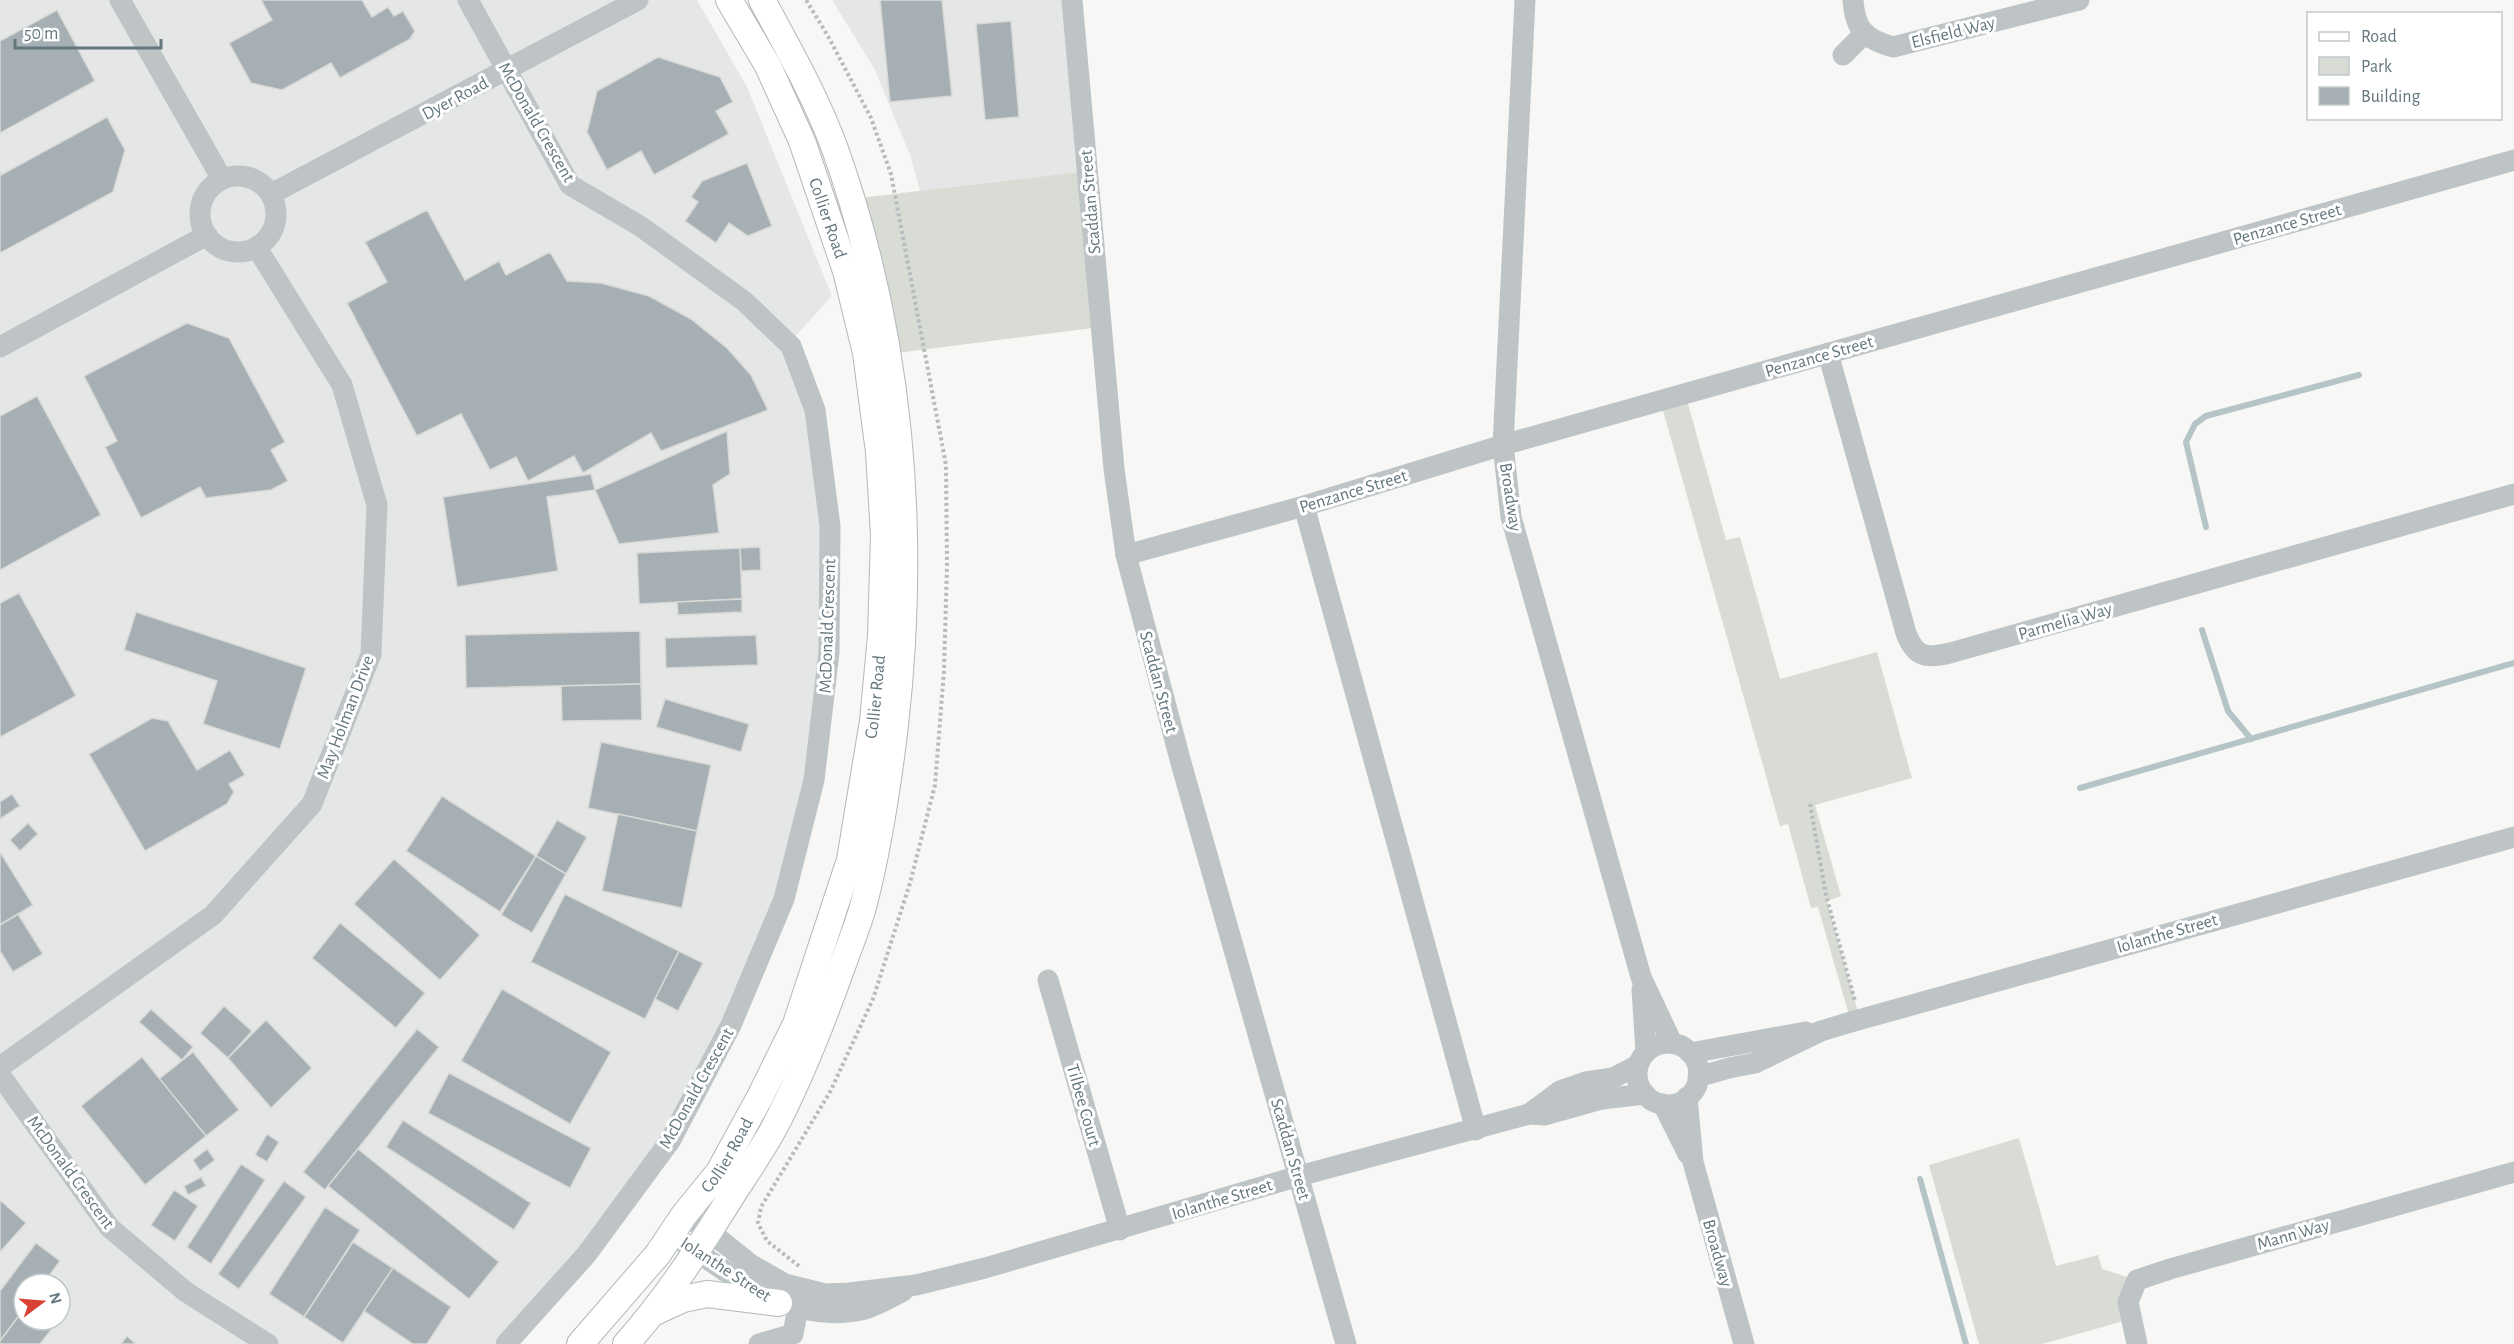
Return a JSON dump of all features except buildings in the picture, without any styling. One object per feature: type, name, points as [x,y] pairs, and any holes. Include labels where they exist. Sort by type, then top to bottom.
[{"type":"main road","name":"Collier Road","points":[[580,1344],[719,1172],[796,1024],[850,860],[873,721],[881,625],[884,535],[879,452],[866,352],[846,271],[802,141],[768,66],[729,0]]},
{"type":"main road","name":"Collier Road","points":[[627,1344],[655,1312],[704,1242],[772,1130],[823,1022],[863,906],[891,758],[901,673],[905,572],[900,447],[888,344],[864,239],[834,146],[789,48],[762,0]]},
{"type":"main road","points":[[655,1312],[683,1299],[707,1294],[793,1300]]},
{"type":"street","points":[[120,0],[222,179]]},
{"type":"street","name":"McDonald Crescent","points":[[468,0],[570,185],[640,226],[744,301],[791,346],[815,410],[830,526],[829,652],[816,768],[784,899],[731,1025],[670,1141],[586,1255],[506,1344]]},
{"type":"street","name":"Dyer Road","points":[[271,194],[638,0]]},
{"type":"street","name":"Scaddan Street","points":[[1072,0],[1114,470],[1126,555],[1181,763],[1346,1344]]},
{"type":"street","name":"Broadway","points":[[1525,0],[1503,445],[1511,517],[1641,977],[1681,1048]]},
{"type":"street","points":[[1844,55],[1865,33],[1854,18],[1853,0]]},
{"type":"street","name":"Elsfield Way","points":[[1865,33],[1874,42],[1893,47],[2079,0]]},
{"type":"street","name":"Penzance Street","points":[[1126,555],[1304,506],[1503,445],[2514,160]]},
{"type":"street","points":[[236,176],[249,177],[262,184],[271,194],[276,205],[273,230],[267,240],[256,248],[243,252],[229,251],[216,245],[207,235],[201,223],[200,210],[208,192],[222,179],[236,176]]},
{"type":"street","points":[[0,347],[207,235]]},
{"type":"street","name":"May Holman Drive","points":[[0,1067],[213,915],[312,804],[371,654],[377,505],[374,494],[342,385],[256,248]]},
{"type":"street","name":"Parmelia Way","points":[[1828,353],[1906,633],[1912,648],[1922,654],[1935,656],[1950,653],[2514,495]]},
{"type":"street","points":[[1304,506],[1476,1130]]},
{"type":"street","name":"Iolanthe Street","points":[[1681,1048],[1733,1047],[1784,1035],[1821,1030],[2514,837]]},
{"type":"street","name":"Broadway","points":[[1641,977],[1642,1059]]},
{"type":"street","name":"Tilbee Court","points":[[1048,980],[1120,1230]]},
{"type":"street","name":"Iolanthe Street","points":[[1698,1077],[1729,1068],[1755,1064],[1821,1030]]},
{"type":"street","points":[[1654,1046],[1681,1048],[1695,1060],[1698,1077],[1696,1085],[1687,1097],[1672,1104],[1654,1099],[1639,1086],[1642,1059],[1654,1046]]},
{"type":"street","name":"Iolanthe Street","points":[[678,1225],[704,1242],[785,1284],[793,1300],[829,1312],[862,1309],[916,1285],[986,1268],[1299,1176],[1529,1114],[1560,1091],[1586,1082],[1613,1078],[1642,1059]]},
{"type":"street","name":"McDonald Crescent","points":[[0,1074],[110,1228],[186,1292],[268,1344]]},
{"type":"street","name":"Broadway","points":[[1687,1097],[1693,1162],[1744,1344]]},
{"type":"street","name":"Iolanthe Street","points":[[1529,1114],[1545,1115],[1602,1099],[1654,1099]]},
{"type":"street","name":"Broadway","points":[[1654,1099],[1693,1162]]},
{"type":"street","name":"Mann Way","points":[[2137,1344],[2128,1302],[2137,1280],[2514,1172]]},
{"type":"street","points":[[759,1344],[793,1334],[793,1300]]},
{"type":"path","points":[[1810,804],[1826,895],[1860,1019]]},
{"type":"shaded area","points":[[0,0],[697,0],[747,87],[832,296],[791,341],[816,413],[829,655],[779,914],[671,1146],[506,1344],[0,1344]]},
{"type":"shaded area","points":[[832,0],[1071,0],[1087,171],[920,191],[910,155],[874,68]]},
{"type":"green space","points":[[1087,171],[1101,327],[889,354],[851,199]]},
{"type":"green space","points":[[1685,393],[1726,540],[1740,537],[1780,679],[1877,652],[1912,778],[1815,805],[1841,896],[1827,901],[1860,1019],[1851,1022],[1818,907],[1811,908],[1788,824],[1780,826],[1660,400]]},
{"type":"green space","points":[[2019,1138],[2056,1266],[2098,1255],[2102,1269],[2137,1280],[2131,1319],[2042,1344],[1979,1344],[1929,1165]]},
{"type":"waterway","points":[[2206,527],[2186,442],[2195,424],[2206,416],[2359,375]]},
{"type":"waterway","points":[[2202,630],[2228,711],[2251,739]]},
{"type":"waterway","points":[[2080,788],[2514,663]]},
{"type":"waterway","points":[[1920,1179],[1966,1344]]}]
